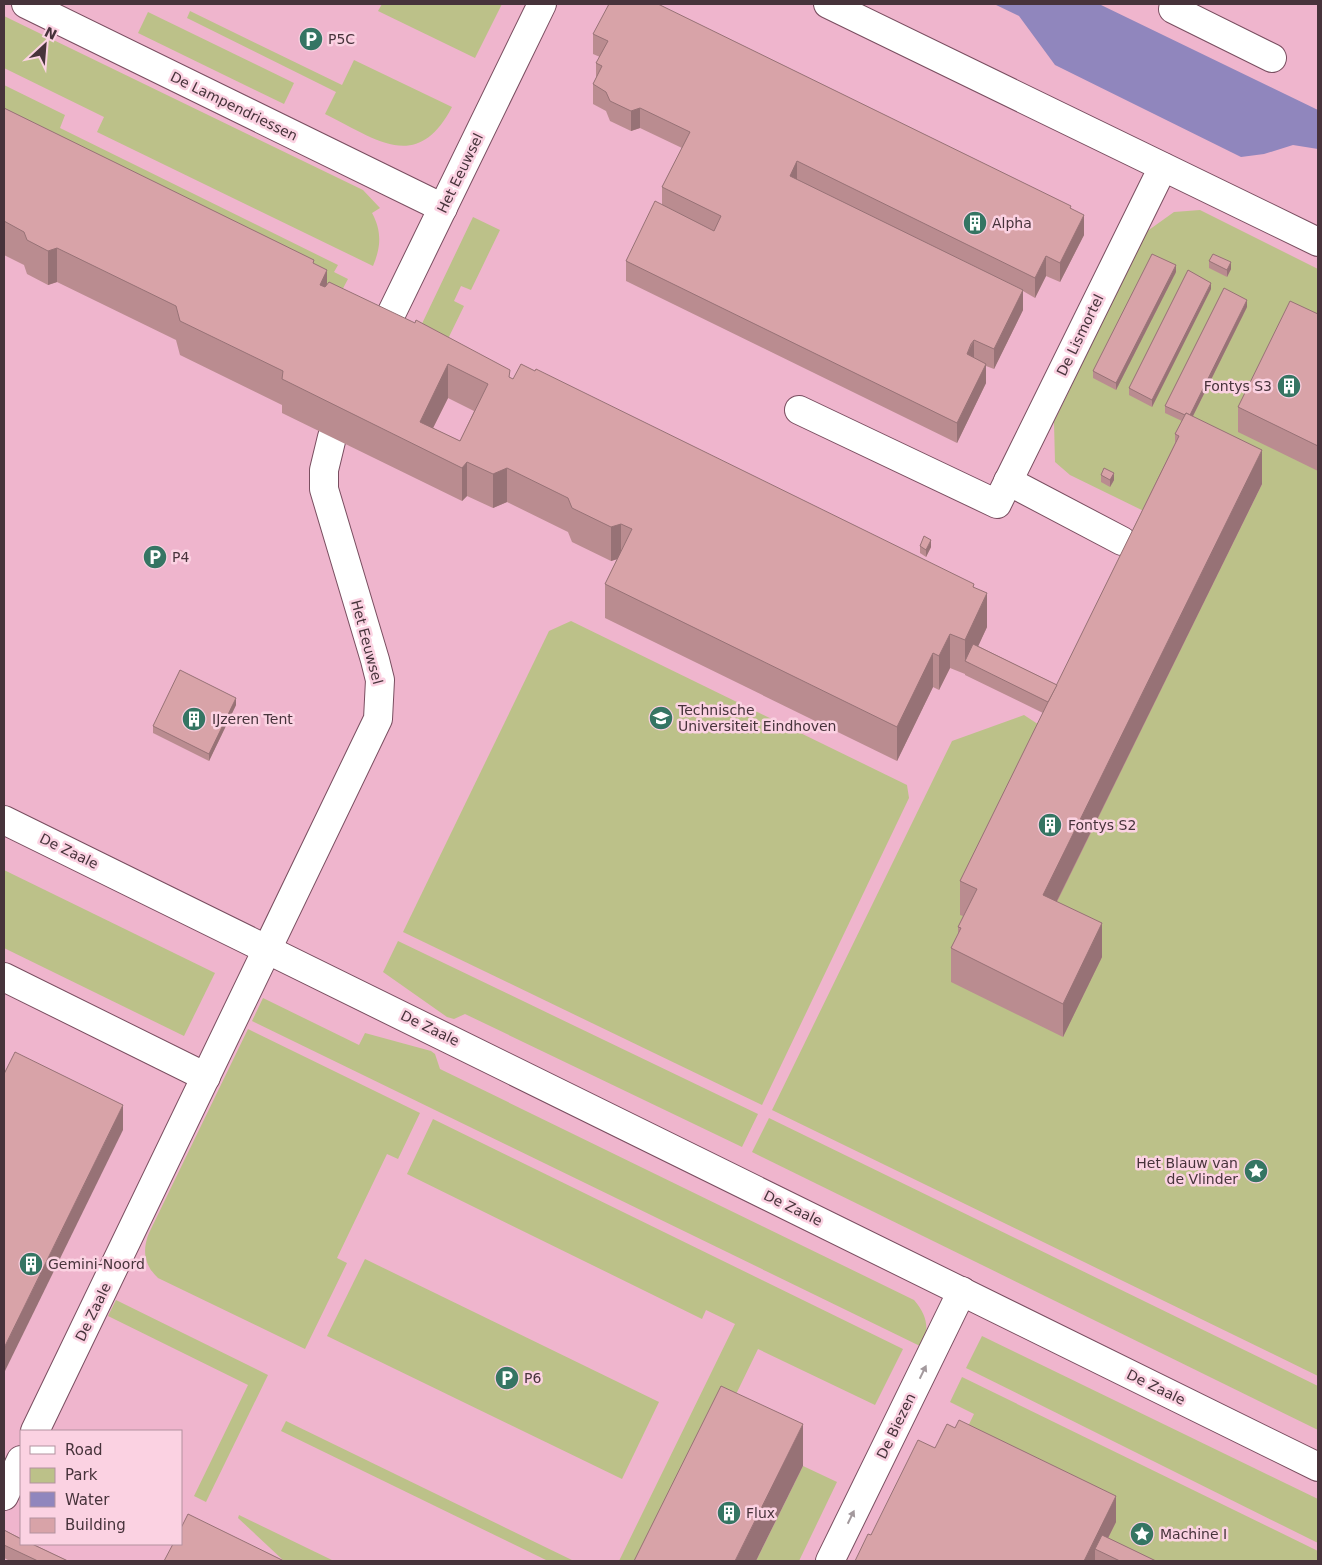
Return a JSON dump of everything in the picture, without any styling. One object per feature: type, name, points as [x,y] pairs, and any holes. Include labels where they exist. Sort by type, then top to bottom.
[{"type":"street","name":"De Lampendriessen","points":[[26,4],[443,208]]},
{"type":"street","name":"Het Eeuwsel","points":[[378,341],[542,4]]},
{"type":"street","points":[[828,4],[1318,242]]},
{"type":"street","points":[[1175,4],[1173,9],[1272,58]]},
{"type":"street","name":"De Lismortel","points":[[1002,492],[1163,167]]},
{"type":"street","points":[[799,410],[1122,541]]},
{"type":"street","name":"Het Eeuwsel","points":[[268,949],[370,739],[378,719],[381,700],[375,660],[324,490],[324,470],[332,437]]},
{"type":"street","name":"De Zaale","points":[[4,820],[1318,1467]]},
{"type":"street","name":"De Zaale","points":[[35,1430],[268,949]]},
{"type":"street","points":[[4,977],[206,1077]]},
{"type":"street","name":"De Biezen","points":[[830,1561],[962,1291]]},
{"type":"street","points":[[4,1496],[20,1462]]},
{"type":"shaded area","name":"Technische Universiteit Eindhoven","points":[[4,4],[1318,4],[1318,1561],[4,1561]]},
{"type":"green space","points":[[382,4],[502,4],[475,58],[378,11]]},
{"type":"green space","points":[[190,11],[342,85],[354,60],[452,107],[439,128],[425,140],[410,145],[394,145],[378,140],[325,114],[336,92],[187,18]]},
{"type":"green space","points":[[148,12],[294,83],[284,104],[138,33]]},
{"type":"green space","points":[[4,16],[363,190],[380,208],[372,213],[379,233],[378,252],[373,266],[97,132],[104,117],[4,68]]},
{"type":"green space","points":[[4,85],[65,115],[60,128],[338,265],[334,272],[348,279],[340,294],[4,142]]},
{"type":"green space","points":[[1200,210],[1318,269],[1318,1376],[772,1110],[952,741],[1024,715],[1050,732],[977,923],[1063,1037],[1043,929],[1262,484],[1156,517],[1070,475],[1055,462],[1054,422],[1146,232],[1174,212]]},
{"type":"green space","points":[[473,217],[500,230],[471,290],[461,286],[454,301],[464,306],[445,345],[418,332]]},
{"type":"green space","points":[[571,621],[907,785],[909,798],[762,1105],[403,932],[549,631]]},
{"type":"green space","points":[[4,870],[215,973],[184,1036],[4,948]]},
{"type":"green space","points":[[398,941],[758,1114],[742,1147],[465,1014],[454,1019],[447,1017],[383,972]]},
{"type":"green space","points":[[263,998],[359,1045],[365,1033],[431,1051],[435,1054],[440,1069],[914,1300],[922,1311],[926,1322],[926,1334],[922,1347],[252,1021]]},
{"type":"green space","points":[[248,1029],[420,1113],[398,1159],[387,1154],[337,1258],[347,1263],[305,1349],[158,1278],[147,1263],[145,1245],[149,1233]]},
{"type":"green space","points":[[769,1118],[1318,1386],[1318,1430],[752,1152]]},
{"type":"green space","points":[[433,1119],[903,1349],[875,1405],[758,1349],[655,1561],[619,1561],[735,1324],[706,1310],[702,1319],[407,1174]]},
{"type":"green space","points":[[365,1259],[659,1402],[622,1479],[327,1336]]},
{"type":"green space","points":[[116,1300],[268,1375],[206,1502],[194,1496],[248,1385],[108,1316]]},
{"type":"green space","points":[[982,1336],[1318,1499],[1318,1543],[966,1368]]},
{"type":"green space","points":[[962,1377],[1318,1551],[1318,1561],[1096,1561],[1116,1521],[959,1445],[974,1414],[950,1402]]},
{"type":"green space","points":[[286,1421],[574,1561],[548,1561],[281,1431]]},
{"type":"green space","points":[[803,1466],[837,1482],[799,1561],[756,1561]]},
{"type":"green space","points":[[239,1515],[334,1561],[284,1561],[238,1518]]},
{"type":"water","points":[[994,4],[1099,4],[1318,110],[1318,149],[1293,145],[1264,154],[1241,157],[1055,65],[1019,16]]},
{"type":"building","name":"Alpha","points":[[609,4],[658,4],[1071,206],[1070,208],[1084,215],[1060,263],[1046,256],[1035,278],[797,161],[790,176],[1023,290],[994,349],[974,340],[971,344],[967,354],[986,364],[957,423],[626,261],[655,201],[714,231],[721,216],[662,187],[690,132],[640,108],[631,111],[610,101],[606,92],[593,84],[602,66],[596,63],[608,41],[593,34]]},
{"type":"building","points":[[4,108],[314,260],[313,263],[327,270],[320,285],[325,287],[329,282],[415,323],[416,320],[510,370],[509,377],[513,379],[521,364],[535,371],[536,369],[974,584],[973,587],[987,593],[965,640],[950,634],[939,656],[933,653],[897,727],[605,584],[632,529],[621,524],[611,527],[572,508],[568,498],[507,468],[493,474],[467,462],[462,468],[282,379],[283,371],[180,321],[176,306],[57,248],[48,251],[27,240],[24,232],[4,221]],"holes":[[[448,364],[488,384],[460,441],[420,422]]]},
{"type":"building","points":[[1152,254],[1176,265],[1116,383],[1093,371]]},
{"type":"building","points":[[1213,254],[1231,262],[1227,270],[1209,261]]},
{"type":"building","points":[[1188,270],[1211,283],[1152,400],[1129,388]]},
{"type":"building","points":[[1224,288],[1247,300],[1190,415],[1186,413],[1185,415],[1165,406]]},
{"type":"building","name":"Fontys S3","points":[[1290,301],[1318,314],[1318,446],[1238,407]]},
{"type":"building","name":"Fontys S2","points":[[1186,413],[1262,450],[1043,895],[1102,923],[1063,1004],[951,948],[961,928],[958,927],[977,889],[960,881],[1179,436],[1175,434]]},
{"type":"building","points":[[1104,468],[1114,473],[1110,480],[1101,475]]},
{"type":"building","points":[[924,536],[931,540],[926,550],[920,546]]},
{"type":"building","points":[[973,644],[1057,685],[1048,702],[965,661]]},
{"type":"building","name":"IJzeren Tent","points":[[180,670],[236,698],[209,754],[153,726]]},
{"type":"building","name":"Gemini-Noord","points":[[15,1052],[123,1105],[4,1348],[4,1074]]},
{"type":"building","name":"Flux","points":[[721,1386],[803,1424],[735,1561],[634,1561]]},
{"type":"building","points":[[959,1420],[1116,1496],[1084,1561],[855,1561],[868,1534],[871,1535],[918,1440],[935,1448],[947,1424],[955,1428]]},
{"type":"building","points":[[188,1514],[284,1561],[164,1561],[172,1545],[182,1545],[182,1526]]},
{"type":"building","points":[[4,1530],[20,1538],[20,1545],[34,1545],[68,1561],[38,1561],[4,1545]]},
{"type":"building","points":[[1102,1535],[1156,1561],[1120,1561],[1095,1549]]},
{"type":"place","name":"P5C","points":[[311,39]]},
{"type":"place","name":"Alpha","points":[[975,223]]},
{"type":"place","name":"Fontys S3","points":[[1289,386]]},
{"type":"place","name":"P4","points":[[155,557]]},
{"type":"place","name":"Technische Universiteit Eindhoven","points":[[661,718]]},
{"type":"place","name":"IJzeren Tent","points":[[194,719]]},
{"type":"place","name":"Fontys S2","points":[[1050,825]]},
{"type":"place","name":"Het Blauw van de Vlinder","points":[[1256,1171]]},
{"type":"place","name":"Gemini-Noord","points":[[31,1264]]},
{"type":"place","name":"P6","points":[[507,1378]]},
{"type":"place","name":"Flux","points":[[729,1513]]},
{"type":"place","name":"Machine I","points":[[1142,1534]]}]
